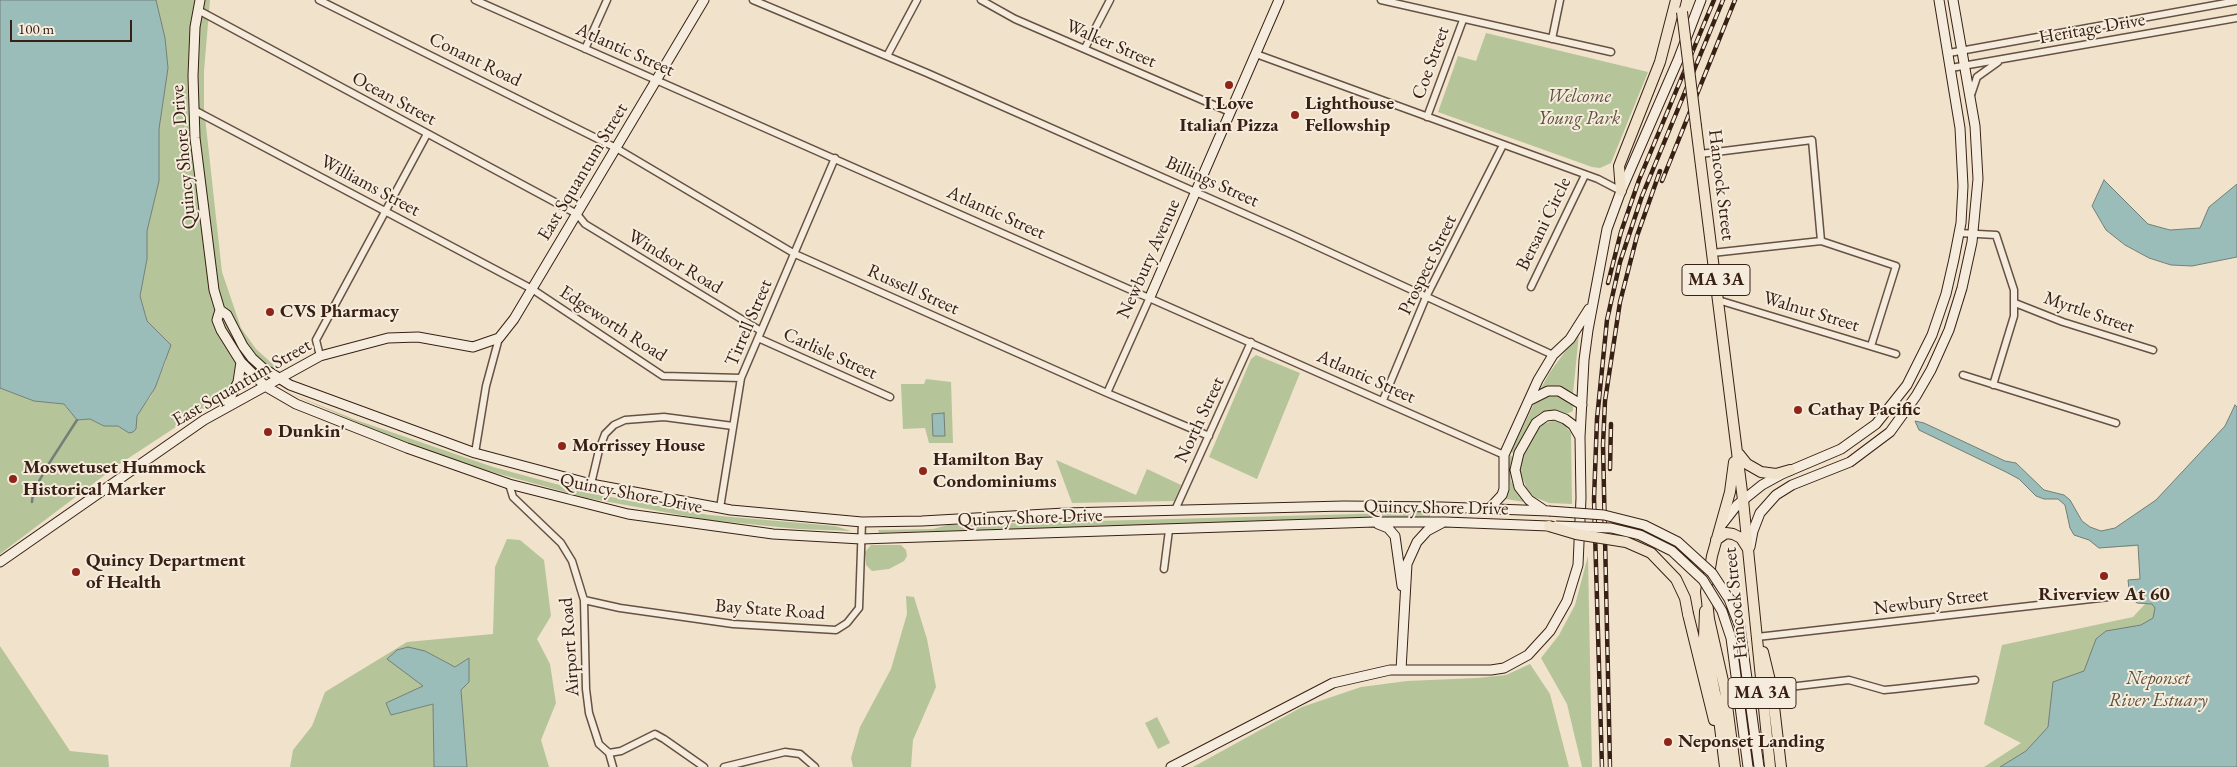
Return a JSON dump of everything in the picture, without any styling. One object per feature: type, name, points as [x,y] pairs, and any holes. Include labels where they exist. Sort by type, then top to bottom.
[{"type":"main road","name":"East Squantum Street","points":[[0,562],[148,458],[225,408],[320,356],[388,338],[418,337],[472,347],[499,338],[514,319],[704,0]]},
{"type":"main road","name":"Newbury Avenue","points":[[1150,297],[1279,0]]},
{"type":"main road","points":[[1621,190],[1619,166],[1660,62],[1676,0]]},
{"type":"main road","name":"Hancock Street","points":[[1681,0],[1743,500],[1770,767]]},
{"type":"main road","points":[[1171,767],[1322,688],[1363,675],[1401,670],[1491,670],[1504,668],[1528,655],[1543,641],[1567,601],[1578,565],[1581,507],[1580,437],[1585,352],[1592,303],[1607,229],[1621,190],[1678,60],[1701,0]]},
{"type":"main road","points":[[1737,451],[1745,463],[1761,472],[1776,474],[1834,453],[1853,442],[1876,424],[1899,398],[1924,353],[1937,321],[1950,280],[1959,233],[1963,159],[1949,53],[1939,0]]},
{"type":"main road","points":[[1749,553],[1756,522],[1773,498],[1786,488],[1850,462],[1885,436],[1908,410],[1931,370],[1949,330],[1962,288],[1974,233],[1978,164],[1966,65],[1953,0]]},
{"type":"main road","name":"Quincy Shore Drive","points":[[199,5],[194,52],[195,138],[214,290],[220,310],[217,320],[240,362],[265,386],[296,404],[508,484],[628,514],[773,534],[862,539],[1374,522],[1445,522],[1604,527],[1640,535],[1672,552],[1703,580],[1722,611],[1731,638],[1748,767]]},
{"type":"main road","points":[[1489,508],[1502,495],[1504,489],[1504,454],[1530,400],[1553,355],[1570,339],[1592,303]]},
{"type":"main road","name":"Quincy Shore Drive","points":[[220,310],[227,314],[234,330],[252,358],[290,385],[475,453],[591,484],[720,508],[862,522],[1175,510],[1344,506],[1489,508],[1604,515],[1644,525],[1678,542],[1696,557],[1712,574],[1732,606],[1742,635],[1759,767]]},
{"type":"main road","points":[[225,408],[238,382],[240,362]]},
{"type":"main road","points":[[1530,400],[1548,391],[1559,391],[1582,405]]},
{"type":"main road","points":[[1549,511],[1538,507],[1522,492],[1515,476],[1517,459],[1536,423],[1546,416],[1556,415],[1565,419],[1572,425],[1580,437]]},
{"type":"main road","name":"Hancock Street","points":[[1735,435],[1734,470],[1710,565],[1706,597],[1723,676],[1728,753],[1735,767]]},
{"type":"main road","points":[[1717,536],[1726,518],[1743,500],[1762,485],[1790,470]]},
{"type":"main road","points":[[1374,522],[1388,528],[1395,536],[1404,599]]},
{"type":"main road","points":[[1401,670],[1407,564],[1411,552],[1427,530],[1445,522]]},
{"type":"main road","points":[[1549,526],[1576,534],[1626,542],[1651,553],[1676,579],[1685,598],[1728,753],[1725,767]]},
{"type":"main road","points":[[1717,536],[1726,533],[1741,538],[1749,553]]},
{"type":"main road","points":[[1757,637],[1765,658],[1772,689],[1781,767]]},
{"type":"street","name":"Conant Road","points":[[319,0],[616,148]]},
{"type":"street","name":"Atlantic Street","points":[[475,0],[1504,454]]},
{"type":"street","points":[[585,49],[607,0]]},
{"type":"street","name":"Billings Street","points":[[753,0],[887,56],[1196,193],[1553,355]]},
{"type":"street","points":[[887,56],[917,0]]},
{"type":"street","name":"Walker Street","points":[[981,0],[1014,19],[1230,112]]},
{"type":"street","points":[[1085,48],[1110,0]]},
{"type":"street","points":[[1381,0],[1611,52]]},
{"type":"street","points":[[1552,39],[1560,0]]},
{"type":"street","name":"Heritage Drive","points":[[1949,53],[2237,0]]},
{"type":"street","name":"Ocean Street","points":[[199,5],[427,134],[577,214]]},
{"type":"street","name":"Heritage Drive","points":[[1951,68],[2237,18]]},
{"type":"street","name":"Coe Street","points":[[1427,117],[1463,20]]},
{"type":"street","points":[[1256,54],[1503,144],[1621,190]]},
{"type":"street","points":[[1970,99],[1977,77],[1985,69],[2003,60]]},
{"type":"street","name":"Williams Street","points":[[194,110],[532,289]]},
{"type":"street","points":[[320,356],[316,340],[427,134]]},
{"type":"street","points":[[1700,154],[1812,140],[1821,241]]},
{"type":"street","name":"Prospect Street","points":[[1383,400],[1426,297],[1503,144]]},
{"type":"street","name":"Russell Street","points":[[616,148],[795,254],[1209,436]]},
{"type":"street","name":"Tirrell Street","points":[[720,508],[741,378],[834,158]]},
{"type":"street","name":"Bersani Circle","points":[[1530,287],[1585,175]]},
{"type":"street","name":"Windsor Road","points":[[577,214],[585,224],[761,331]]},
{"type":"street","points":[[1959,233],[1996,235],[2014,290],[2016,304],[2010,331],[1992,385]]},
{"type":"street","points":[[1712,253],[1821,241],[1896,266],[1871,346]]},
{"type":"street","name":"Edgeworth Road","points":[[532,289],[663,376],[741,378]]},
{"type":"street","name":"Newbury Avenue","points":[[1108,393],[1150,297]]},
{"type":"street","name":"Walnut Street","points":[[1718,300],[1896,354]]},
{"type":"street","name":"Myrtle Street","points":[[2016,304],[2063,322],[2153,350]]},
{"type":"street","points":[[475,453],[486,386],[499,338]]},
{"type":"street","name":"Carlisle Street","points":[[758,338],[890,397]]},
{"type":"street","name":"North Street","points":[[1175,510],[1251,342]]},
{"type":"street","points":[[1964,375],[2116,423]]},
{"type":"street","points":[[591,484],[605,434],[614,425],[625,420],[664,417],[733,426]]},
{"type":"street","name":"Airport Road","points":[[508,484],[513,496],[548,529],[570,555],[584,600],[586,689],[589,713],[599,744],[610,753],[613,767]]},
{"type":"street","name":"Bay State Road","points":[[584,600],[620,608],[733,624],[836,630],[847,623],[859,608],[862,522]]},
{"type":"street","points":[[1164,569],[1169,530]]},
{"type":"street","name":"Newbury Street","points":[[1757,637],[2109,598]]},
{"type":"street","points":[[1772,689],[1849,680],[1884,690],[1975,680]]},
{"type":"street","points":[[610,753],[621,751],[655,734],[704,767]]},
{"type":"street","points":[[724,767],[784,752],[800,754],[815,767]]},
{"type":"green space","points":[[156,0],[210,0],[204,71],[204,108],[222,272],[241,328],[256,349],[277,368],[211,404],[118,465],[0,554],[0,388],[34,401],[64,404],[77,420],[90,419],[104,426],[118,426],[129,433],[141,409],[151,396],[166,361],[159,335],[147,321],[140,296],[147,259],[147,231],[159,181],[159,129],[168,68],[165,38]]},
{"type":"green space","name":"Welcome Young Park","points":[[1486,33],[1648,72],[1611,163],[1600,168],[1592,167],[1438,112],[1458,56],[1476,61]]},
{"type":"green space","points":[[1579,333],[1573,394],[1557,387],[1540,390],[1550,372]]},
{"type":"green space","points":[[1256,355],[1300,373],[1257,479],[1209,457],[1251,359]]},
{"type":"green space","points":[[926,379],[951,382],[953,443],[929,443],[925,428],[903,429],[901,384],[924,384]]},
{"type":"green space","points":[[287,392],[356,420],[493,467],[589,493],[709,515],[835,526],[851,531],[798,529],[708,520],[587,498],[492,472],[441,455],[389,436]]},
{"type":"green space","points":[[1546,396],[1561,396],[1573,403],[1573,411],[1566,414],[1555,410],[1540,413],[1533,419],[1515,454],[1511,452],[1534,404]]},
{"type":"green space","name":"Neponset River Estuary","points":[[2235,405],[2237,407],[2237,767],[1984,767],[2021,743],[1984,724],[2002,645],[2133,617],[2145,604],[2137,603],[2130,597],[2128,580],[2140,579],[2139,546],[2099,548],[2089,540],[2074,535],[2070,528],[2065,505],[2058,499],[2044,499],[2036,496],[2019,479],[1919,430],[1915,421],[1924,423],[2005,461],[2016,463],[2044,490],[2064,495],[2070,500],[2082,521],[2090,527],[2101,531],[2115,528],[2156,500],[2225,426]]},
{"type":"green space","points":[[1556,420],[1563,423],[1571,433],[1572,504],[1549,503],[1534,497],[1527,489],[1519,469],[1521,459],[1540,425]]},
{"type":"green space","points":[[1510,455],[1513,457],[1510,468],[1511,481],[1524,502],[1506,499],[1510,487],[1508,467]]},
{"type":"green space","points":[[1056,460],[1136,495],[1147,469],[1181,485],[1174,501],[1072,503]]},
{"type":"green space","points":[[1430,512],[1430,517],[879,533],[878,530],[933,529],[948,525]]},
{"type":"green space","points":[[507,539],[520,540],[544,560],[551,616],[537,639],[550,664],[556,703],[541,740],[549,767],[467,767],[461,690],[469,658],[455,667],[425,651],[424,686],[386,703],[391,715],[433,704],[434,767],[290,767],[293,750],[312,726],[325,692],[407,642],[493,634],[495,567]]},
{"type":"green space","points":[[871,545],[901,545],[906,550],[907,556],[904,561],[889,569],[872,571],[866,565],[865,552]]},
{"type":"green space","points":[[1588,556],[1592,767],[1582,767],[1567,704],[1541,658],[1559,635],[1575,605]]},
{"type":"green space","points":[[906,596],[914,597],[927,639],[936,687],[913,740],[911,767],[853,767],[851,758],[860,727],[891,669],[907,614]]},
{"type":"green space","points":[[0,646],[70,751],[108,755],[109,767],[0,767]]},
{"type":"green space","points":[[1530,664],[1550,694],[1569,767],[1193,767],[1302,707],[1361,687],[1407,681],[1506,675]]},
{"type":"green space","points":[[1157,717],[1170,743],[1158,749],[1145,723]]},
{"type":"water","points":[[0,0],[156,0],[165,38],[168,68],[159,129],[159,181],[147,231],[147,259],[140,296],[147,321],[171,345],[155,388],[137,416],[136,429],[133,432],[129,433],[118,426],[104,426],[90,419],[77,420],[64,404],[34,401],[0,388]]},
{"type":"water","points":[[2104,180],[2148,224],[2170,230],[2200,228],[2209,207],[2237,184],[2237,257],[2192,266],[2171,265],[2149,258],[2125,245],[2106,230],[2092,206]]},
{"type":"water","name":"Neponset River Estuary","points":[[2235,405],[2237,407],[2237,767],[2000,767],[2026,751],[2048,727],[2053,682],[2084,671],[2096,639],[2106,631],[2141,625],[2153,618],[2155,608],[2152,604],[2137,603],[2130,597],[2128,580],[2140,579],[2138,545],[2099,548],[2089,540],[2074,535],[2070,528],[2065,505],[2058,499],[2044,499],[2036,496],[2019,479],[1919,430],[1915,421],[1924,423],[2005,461],[2016,463],[2044,490],[2064,495],[2070,500],[2082,521],[2090,527],[2101,531],[2115,528],[2156,500],[2225,426]]},
{"type":"water","points":[[944,413],[945,436],[933,436],[932,414]]},
{"type":"water","points":[[408,647],[425,651],[455,667],[469,658],[469,682],[461,690],[467,767],[434,767],[433,704],[391,715],[386,703],[423,686],[387,659],[397,650]]},
{"type":"waterway","points":[[32,502],[33,492],[77,420]]},
{"type":"railway","points":[[1608,283],[1621,232],[1639,180],[1714,0]]},
{"type":"railway","points":[[1602,767],[1594,499],[1597,419],[1607,320],[1620,262],[1642,196],[1723,0]]},
{"type":"railway","points":[[1662,181],[1735,0]]},
{"type":"railway","points":[[1610,767],[1603,445],[1605,401],[1620,302],[1637,236],[1660,171]]},
{"type":"railway","points":[[1610,469],[1611,424]]},
{"type":"place","name":"I Love Italian Pizza","points":[[1229,85]]},
{"type":"place","name":"Lighthouse Fellowship","points":[[1295,115]]},
{"type":"place","name":"CVS Pharmacy","points":[[270,312]]},
{"type":"place","name":"Cathay Pacific","points":[[1798,410]]},
{"type":"place","name":"Dunkin'","points":[[268,432]]},
{"type":"place","name":"Morrissey House","points":[[562,446]]},
{"type":"place","name":"Hamilton Bay Condominiums","points":[[923,471]]},
{"type":"place","name":"Moswetuset Hummock Historical Marker","points":[[13,479]]},
{"type":"place","name":"Quincy Department of Health","points":[[76,572]]},
{"type":"place","name":"Riverview At 60","points":[[2104,576]]},
{"type":"place","name":"Neponset Landing","points":[[1668,742]]}]
